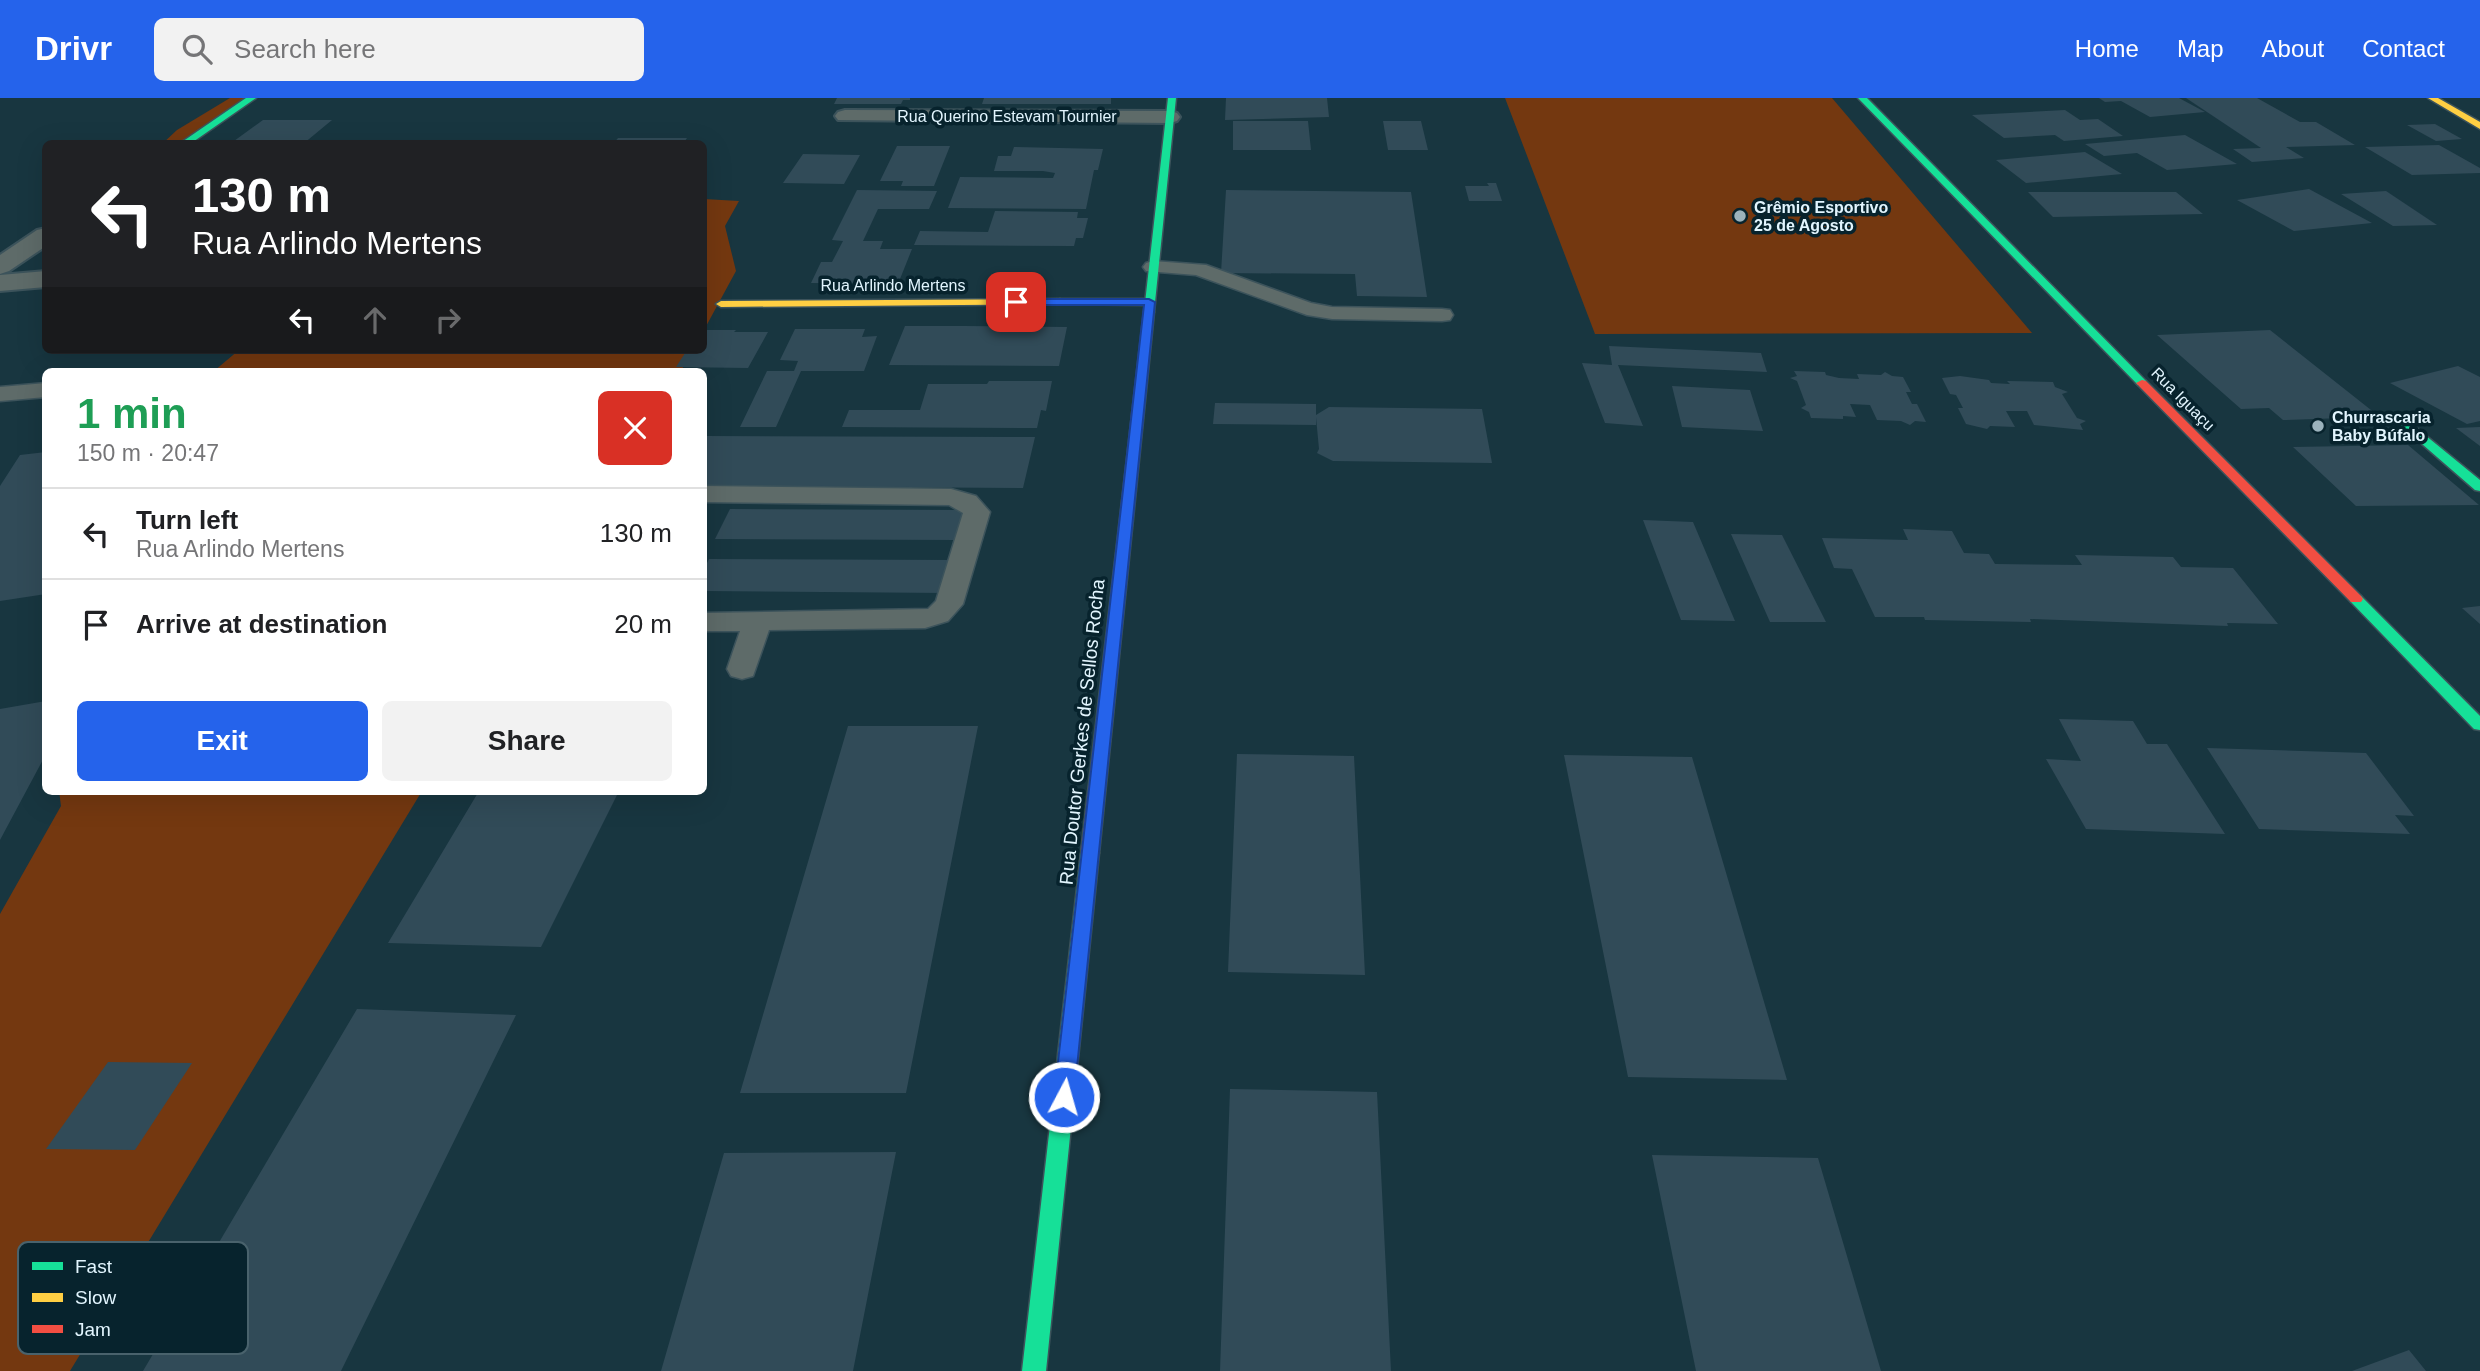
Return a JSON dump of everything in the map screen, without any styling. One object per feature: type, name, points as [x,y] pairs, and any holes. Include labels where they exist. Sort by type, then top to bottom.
[{"type":"street","points":[[189,140],[252,98]]},
{"type":"street","name":"Rua Iguaçu","points":[[1862,98],[2480,725]]},
{"type":"street","points":[[2431,98],[2480,126]]},
{"type":"street","name":"Rua Querino Estevam Tournier","points":[[845,116],[1171,107]]},
{"type":"street","name":"Rua Doutor Gerkes de Sellos Rocha","points":[[1034,1371],[1171,107]]},
{"type":"street","points":[[0,265],[42,238]]},
{"type":"street","points":[[0,283],[42,279]]},
{"type":"street","name":"Rua Arlindo Mertens","points":[[721,304],[1149,302]]},
{"type":"street","points":[[2403,421],[2480,487]]},
{"type":"lane","points":[[1153,267],[1199,269],[1307,309],[1332,313],[1442,315]]},
{"type":"lane","points":[[0,394],[42,390]]},
{"type":"lane","points":[[707,494],[951,497],[967,502],[977,512],[949,604],[938,615],[925,620],[707,622]]},
{"type":"lane","points":[[742,669],[757,623]]},
{"type":"shaded area","points":[[230,98],[252,98],[187,140],[166,140],[177,130]]},
{"type":"shaded area","name":"Grêmio Esportivo 25 de Agosto","points":[[1505,98],[1832,98],[2032,333],[1595,334]]},
{"type":"shaded area","points":[[707,199],[739,201],[725,226],[736,271],[707,324]]},
{"type":"shaded area","points":[[234,354],[690,354],[683,368],[218,368]]},
{"type":"shaded area","points":[[60,795],[420,795],[148,1242],[18,1242],[18,1354],[80,1354],[70,1371],[0,1371],[0,914],[61,806]]},
{"type":"building","points":[[837,98],[910,100],[903,100],[901,104],[834,104]]},
{"type":"building","points":[[984,98],[1111,98],[1111,104],[982,104]]},
{"type":"building","points":[[1226,98],[1327,98],[1329,117],[1225,120]]},
{"type":"building","points":[[2099,98],[2179,98],[2205,112],[2150,117],[2121,101],[2105,102]]},
{"type":"building","points":[[2186,98],[2257,98],[2300,122],[2316,122],[2355,145],[2286,147],[2304,158],[2252,162],[2233,149],[2261,148]]},
{"type":"building","points":[[2065,110],[2080,120],[2098,119],[2123,136],[2064,141],[2055,135],[2004,138],[1972,115]]},
{"type":"building","points":[[263,120],[332,120],[308,140],[235,140]]},
{"type":"building","points":[[1233,121],[1308,121],[1311,150],[1233,150]]},
{"type":"building","points":[[1383,121],[1421,121],[1428,150],[1388,150]]},
{"type":"building","points":[[2435,124],[2462,139],[2436,141],[2407,125]]},
{"type":"building","points":[[2185,135],[2237,164],[2167,170],[2137,153],[2104,156],[2085,144]]},
{"type":"building","points":[[618,138],[687,138],[686,140],[616,140]]},
{"type":"building","points":[[2439,145],[2480,168],[2480,173],[2412,175],[2365,147]]},
{"type":"building","points":[[897,146],[950,146],[934,186],[901,186],[903,181],[880,181]]},
{"type":"building","points":[[1014,147],[1103,149],[1098,170],[1094,170],[1086,209],[948,208],[960,177],[1053,178],[1055,173],[1043,171],[994,171],[998,156],[1011,156]]},
{"type":"building","points":[[2085,152],[2122,174],[2026,183],[1996,160]]},
{"type":"building","points":[[803,154],[860,155],[844,184],[783,183]]},
{"type":"building","points":[[1487,183],[1496,183],[1502,201],[1469,201],[1465,186],[1489,186]]},
{"type":"building","points":[[2309,189],[2372,223],[2294,231],[2237,200]]},
{"type":"building","points":[[857,190],[937,191],[929,209],[878,209],[863,241],[883,241],[880,249],[912,249],[898,284],[811,283],[821,262],[832,262],[843,241],[832,240]]},
{"type":"building","points":[[1226,190],[1411,192],[1427,297],[1357,296],[1355,274],[1221,273]]},
{"type":"building","points":[[2386,191],[2437,225],[2393,226],[2341,194]]},
{"type":"building","points":[[2028,192],[2176,192],[2203,214],[2053,217]]},
{"type":"building","points":[[995,211],[1078,212],[1077,218],[1088,218],[1083,238],[1076,238],[1074,246],[914,245],[920,231],[988,232]]},
{"type":"building","points":[[905,326],[1067,327],[1059,366],[889,365]]},
{"type":"building","points":[[795,329],[865,329],[862,337],[877,336],[864,371],[801,371],[776,427],[740,427],[767,371],[794,371],[798,361],[780,360]]},
{"type":"building","points":[[707,330],[768,332],[748,368],[676,367],[684,354],[707,354]]},
{"type":"building","points":[[2270,330],[2390,425],[2352,426],[2342,418],[2283,420],[2269,408],[2241,409],[2157,335]]},
{"type":"building","points":[[1609,346],[1761,353],[1767,372],[1618,365],[1643,426],[1605,423],[1582,363],[1612,365]]},
{"type":"building","points":[[2458,366],[2480,377],[2480,421],[2467,424],[2390,383]]},
{"type":"building","points":[[1794,371],[1825,372],[1826,375],[1839,378],[1859,379],[1857,374],[1881,375],[1885,372],[1903,377],[1911,392],[1906,392],[1912,404],[1917,404],[1926,422],[1915,421],[1910,425],[1901,421],[1877,420],[1870,405],[1850,404],[1856,417],[1811,418],[1809,412],[1801,408],[1806,405],[1797,381],[1790,378],[1797,376]]},
{"type":"building","points":[[1960,376],[1989,380],[1991,383],[2053,382],[2055,387],[2068,392],[2062,394],[2077,418],[2086,421],[2080,424],[2083,430],[2034,425],[2027,411],[2006,411],[2015,427],[1990,426],[1987,429],[1966,424],[1958,408],[1963,408],[1956,395],[1950,394],[1942,378]]},
{"type":"building","points":[[989,381],[1052,381],[1046,411],[1041,410],[1037,428],[842,427],[849,410],[920,410],[928,384],[987,384]]},
{"type":"building","points":[[1672,386],[1750,390],[1763,431],[1682,427]]},
{"type":"building","points":[[1215,403],[1316,404],[1316,415],[1329,407],[1482,409],[1492,463],[1333,461],[1317,453],[1319,449],[1316,417],[1316,425],[1213,424]]},
{"type":"building","points":[[2480,427],[2480,446],[2456,428]]},
{"type":"building","points":[[707,436],[1035,437],[1023,488],[707,486]]},
{"type":"building","points":[[2408,445],[2479,505],[2356,506],[2293,447]]},
{"type":"building","points":[[42,452],[42,595],[0,601],[0,486],[20,455]]},
{"type":"building","points":[[730,509],[967,510],[958,540],[715,539]]},
{"type":"building","points":[[1643,520],[1693,522],[1735,621],[1681,620]]},
{"type":"building","points":[[1903,529],[1952,531],[1964,553],[1989,554],[1995,564],[2082,565],[2075,555],[2173,557],[2181,567],[2233,568],[2278,624],[2227,623],[2228,626],[1875,617],[1852,569],[1834,568],[1822,538],[1908,540]]},
{"type":"building","points":[[1731,534],[1782,535],[1826,622],[1770,622]]},
{"type":"building","points":[[709,559],[956,560],[947,593],[707,591]]},
{"type":"building","points":[[2480,606],[2480,624],[2462,608]]},
{"type":"building","points":[[42,702],[42,761],[0,840],[0,709]]},
{"type":"building","points":[[2059,719],[2133,721],[2147,744],[2167,744],[2225,834],[2086,829],[2046,759],[2081,761]]},
{"type":"building","points":[[848,726],[978,726],[906,1093],[740,1093]]},
{"type":"building","points":[[2207,748],[2366,753],[2414,816],[2395,815],[2410,834],[2259,829]]},
{"type":"building","points":[[1237,754],[1354,756],[1365,975],[1228,972]]},
{"type":"building","points":[[1564,755],[1692,757],[1787,1080],[1628,1077]]},
{"type":"building","points":[[477,795],[617,795],[541,947],[388,943]]},
{"type":"building","points":[[357,1009],[516,1015],[341,1371],[143,1371],[153,1354],[248,1354],[248,1242],[219,1242]]},
{"type":"building","points":[[108,1062],[192,1063],[135,1150],[46,1149]]},
{"type":"building","points":[[1230,1089],[1377,1092],[1391,1371],[1220,1371]]},
{"type":"building","points":[[896,1152],[853,1371],[661,1371],[724,1153]]},
{"type":"building","points":[[1652,1155],[1818,1158],[1881,1371],[1696,1371]]},
{"type":"building","points":[[2409,1350],[2426,1371],[2352,1371]]},
{"type":"traffic: fast","points":[[189,140],[252,98]]},
{"type":"traffic: fast","points":[[1149,312],[1172,98]]},
{"type":"traffic: fast","points":[[1862,98],[2142,383]]},
{"type":"traffic: fast","points":[[2403,421],[2480,487]]},
{"type":"traffic: fast","points":[[2356,599],[2480,725]]},
{"type":"traffic: fast","points":[[1034,1371],[1090,853]]},
{"type":"traffic: slow","points":[[2432,98],[2480,126]]},
{"type":"traffic: slow","points":[[721,304],[1060,302]]},
{"type":"traffic: jam","points":[[1060,302],[1149,302]]},
{"type":"traffic: jam","points":[[1090,853],[1149,312]]},
{"type":"traffic: jam","points":[[2142,383],[2356,599]]},
{"type":"place","name":"Grêmio Esportivo 25 de Agosto","points":[[1740,216]]},
{"type":"place","name":"Churrascaria Baby Búfalo","points":[[2318,426]]},
{"type":"route","points":[[1016,302],[1149,302],[1064,1097]]}]
